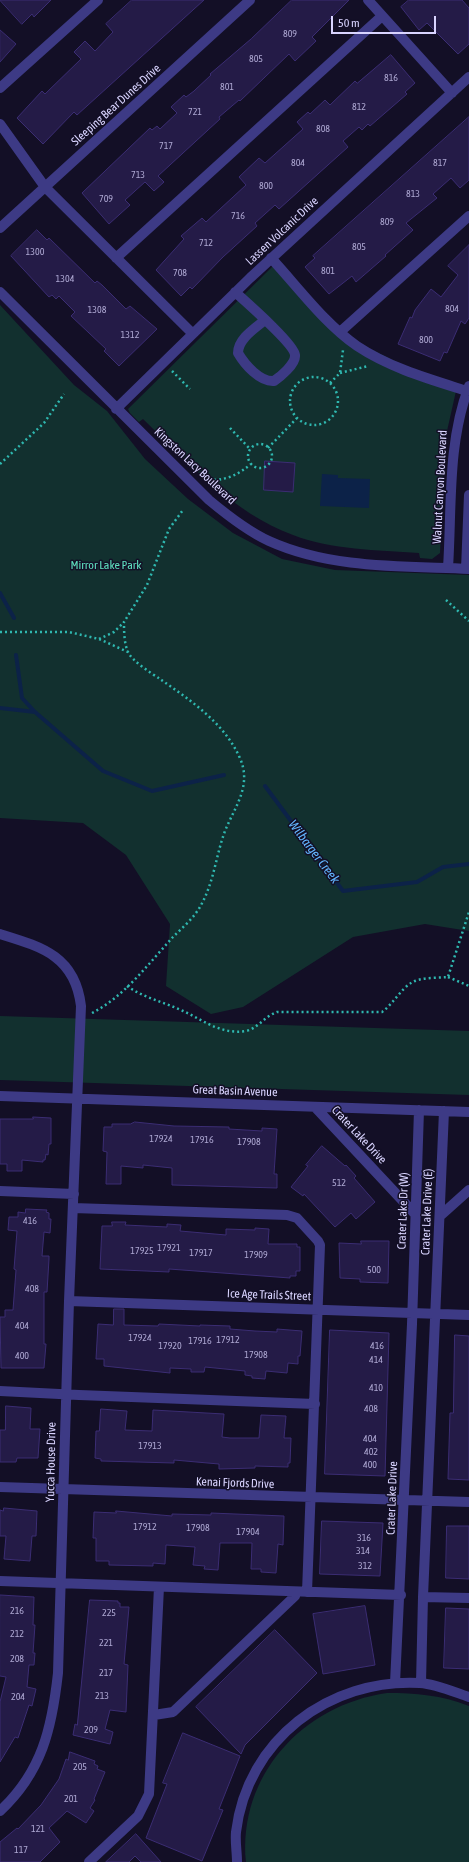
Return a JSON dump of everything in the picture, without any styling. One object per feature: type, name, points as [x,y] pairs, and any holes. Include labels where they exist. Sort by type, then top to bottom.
[{"type":"street","points":[[0,88],[98,0]]},
{"type":"street","name":"Sleeping Bear Dunes Drive","points":[[0,228],[250,0]]},
{"type":"street","points":[[368,0],[452,93]]},
{"type":"street","points":[[116,258],[382,16]]},
{"type":"street","name":"Lassen Volcanic Drive","points":[[116,409],[192,333],[271,258],[469,77]]},
{"type":"street","points":[[0,124],[45,187],[192,333]]},
{"type":"street","points":[[340,332],[469,216]]},
{"type":"street","points":[[271,258],[340,332],[356,345],[376,358],[419,376],[468,388]]},
{"type":"street","name":"Kingston Lacy Boulevard","points":[[0,292],[209,500],[244,527],[269,541],[320,558],[343,561],[468,569]]},
{"type":"street","points":[[235,292],[265,320],[291,346],[295,355],[294,361],[274,381],[267,381],[260,377],[238,354],[238,348],[244,339],[265,320]]},
{"type":"street","name":"Walnut Canyon Boulevard","points":[[448,568],[454,441],[460,410],[468,388]]},
{"type":"street","points":[[468,569],[469,495]]},
{"type":"street","name":"Yucca House Drive","points":[[0,934],[49,952],[67,967],[77,986],[81,1006],[69,1301],[58,1673],[51,1724],[44,1748],[32,1772],[20,1790],[0,1810]]},
{"type":"street","name":"Great Basin Avenue","points":[[0,1096],[469,1112]]},
{"type":"street","name":"Crater Lake Drive","points":[[315,1107],[416,1215]]},
{"type":"street","name":"Crater Lake Dr (W)","points":[[412,1313],[419,1110]]},
{"type":"street","name":"Crater Lake Drive (E)","points":[[436,1314],[444,1111]]},
{"type":"street","points":[[440,1216],[469,1190]]},
{"type":"street","points":[[0,1191],[74,1194]]},
{"type":"street","points":[[73,1208],[292,1216],[297,1218],[320,1245],[312,1498],[307,1592]]},
{"type":"street","name":"Ice Age Trails Street","points":[[69,1301],[469,1315]]},
{"type":"street","name":"Crater Lake Drive","points":[[395,1683],[401,1595],[412,1313]]},
{"type":"street","points":[[421,1683],[423,1597],[436,1314]]},
{"type":"street","points":[[0,1391],[315,1404]]},
{"type":"street","name":"Kenai Fjords Drive","points":[[0,1487],[405,1502],[427,1500],[469,1502]]},
{"type":"street","points":[[0,1581],[401,1595]]},
{"type":"street","points":[[89,1862],[126,1829],[138,1816],[147,1801],[151,1784],[159,1587]]},
{"type":"street","points":[[154,1715],[173,1712],[295,1596],[296,1592]]},
{"type":"street","points":[[423,1597],[469,1598]]},
{"type":"street","points":[[237,1862],[236,1833],[240,1812],[248,1786],[261,1763],[293,1724],[329,1700],[361,1688],[395,1683],[421,1683],[469,1697]]},
{"type":"path","points":[[340,373],[343,350]]},
{"type":"path","points":[[330,383],[340,373],[368,366]]},
{"type":"path","points":[[172,370],[190,389]]},
{"type":"path","points":[[317,377],[330,383],[338,397],[336,409],[329,420],[314,425],[306,424],[297,418],[291,407],[290,399],[296,385],[302,380],[317,377]]},
{"type":"path","points":[[0,464],[44,423],[64,394]]},
{"type":"path","points":[[268,448],[297,418]]},
{"type":"path","points":[[230,428],[250,449]]},
{"type":"path","points":[[257,444],[268,448],[272,454],[268,465],[261,468],[251,464],[248,457],[250,449],[257,444]]},
{"type":"path","points":[[214,480],[228,479],[241,473],[251,464]]},
{"type":"path","points":[[99,639],[114,632],[124,622],[147,585],[169,529],[183,510]]},
{"type":"path","points":[[446,600],[469,621]]},
{"type":"path","points":[[124,622],[128,652]]},
{"type":"path","points":[[0,632],[69,632],[99,639],[128,652],[147,670],[192,702],[214,722],[239,755],[243,781],[241,801],[225,830],[201,905],[127,986],[107,1004],[80,1018]]},
{"type":"path","points":[[448,977],[469,912]]},
{"type":"path","points":[[127,986],[137,993],[182,1011],[213,1026],[237,1031],[250,1030],[270,1014],[277,1012],[382,1012],[391,1006],[410,984],[419,980],[448,977],[469,986]]},
{"type":"green space","points":[[273,266],[332,330],[456,391],[445,440],[440,553],[432,559],[420,558],[419,553],[371,550],[323,544],[293,535],[271,525],[251,514],[212,485],[143,419],[139,422],[130,413],[128,409]]},
{"type":"green space","name":"Mirror Lake Park","points":[[0,305],[74,385],[107,411],[145,459],[188,499],[233,533],[282,559],[335,570],[469,575],[469,931],[425,924],[353,937],[243,1007],[211,1014],[166,986],[170,924],[126,855],[83,823],[0,818]]},
{"type":"green space","points":[[0,1016],[469,1031],[469,1095],[0,1080]]},
{"type":"green space","points":[[387,1693],[428,1695],[448,1699],[469,1706],[469,1862],[246,1862],[246,1830],[253,1801],[265,1773],[282,1749],[303,1729],[328,1712],[356,1700]]},
{"type":"water","points":[[322,474],[338,475],[338,478],[370,479],[369,508],[320,506]]},
{"type":"building","points":[[0,0],[51,0],[34,17],[32,14],[22,24]]},
{"type":"building","points":[[132,0],[204,0],[77,115],[74,112],[43,144],[17,118],[42,91],[45,94],[81,59],[74,52],[85,41],[95,51],[113,32],[106,24]]},
{"type":"building","points":[[292,0],[349,0],[312,37],[316,41],[295,61],[289,54],[240,101],[239,100],[219,117],[220,119],[158,176],[164,182],[154,191],[145,182],[125,200],[130,205],[109,224],[82,193],[150,128],[152,130],[157,126],[160,129],[177,113],[171,107],[184,95],[186,97],[194,91],[211,75],[210,74],[251,39]]},
{"type":"building","points":[[409,0],[462,0],[469,8],[469,44],[458,54],[427,23],[419,30],[401,7]]},
{"type":"building","points":[[0,30],[16,44],[0,62]]},
{"type":"building","points":[[391,55],[415,83],[405,92],[407,94],[370,126],[368,124],[362,130],[359,127],[343,141],[348,147],[279,209],[275,205],[255,223],[257,226],[223,257],[192,289],[190,287],[181,296],[156,270],[184,239],[181,236],[202,218],[206,222],[246,185],[239,177],[259,158],[265,163],[303,129],[297,122],[308,112],[310,114],[325,100],[330,105],[355,81],[357,83]]},
{"type":"building","points":[[469,117],[469,180],[460,188],[451,178],[433,194],[437,198],[406,223],[413,230],[385,255],[386,256],[356,282],[352,276],[329,294],[305,267],[315,258],[313,256]]},
{"type":"building","points":[[37,230],[47,240],[49,238],[95,283],[97,281],[102,285],[126,309],[130,306],[157,329],[119,366],[104,351],[106,349],[71,316],[75,312],[59,296],[56,299],[52,295],[49,297],[11,256]]},
{"type":"building","points":[[469,245],[469,318],[465,324],[461,321],[447,353],[444,352],[440,361],[398,344],[410,317],[412,318],[415,310],[431,289],[441,297],[458,275],[448,266]]},
{"type":"building","points":[[265,461],[295,463],[293,492],[264,490]]},
{"type":"building","points":[[33,1117],[51,1118],[51,1144],[49,1144],[48,1155],[46,1154],[43,1162],[22,1160],[22,1171],[7,1171],[7,1164],[0,1164],[0,1119],[33,1119]]},
{"type":"building","points":[[135,1122],[174,1126],[229,1127],[229,1129],[262,1131],[262,1128],[277,1129],[274,1174],[277,1174],[277,1188],[172,1185],[172,1168],[143,1165],[143,1168],[121,1166],[121,1184],[106,1184],[107,1152],[103,1151],[104,1127],[112,1127],[112,1124],[130,1124]]},
{"type":"building","points":[[322,1146],[345,1166],[346,1165],[356,1176],[354,1178],[375,1202],[356,1219],[351,1213],[335,1227],[304,1194],[303,1196],[291,1187],[308,1166],[306,1165]]},
{"type":"building","points":[[26,1209],[47,1210],[46,1212],[49,1213],[49,1219],[51,1219],[50,1233],[44,1232],[42,1256],[49,1256],[47,1292],[44,1292],[44,1344],[46,1344],[44,1368],[1,1368],[0,1317],[5,1317],[5,1310],[13,1310],[16,1270],[14,1269],[17,1231],[8,1230],[9,1217],[18,1217],[18,1212],[25,1213]]},
{"type":"building","points":[[112,1222],[126,1222],[125,1225],[167,1227],[167,1224],[181,1225],[180,1231],[226,1235],[226,1229],[269,1229],[268,1244],[297,1244],[297,1247],[300,1247],[300,1271],[296,1271],[296,1276],[290,1276],[290,1278],[169,1269],[169,1272],[100,1269],[102,1226],[112,1226]]},
{"type":"building","points":[[361,1241],[389,1241],[388,1283],[360,1282],[360,1279],[340,1278],[339,1243],[361,1244]]},
{"type":"building","points":[[114,1309],[124,1309],[124,1325],[158,1326],[159,1324],[230,1326],[230,1329],[255,1331],[277,1332],[277,1329],[302,1331],[298,1364],[288,1363],[287,1373],[266,1371],[265,1379],[252,1378],[252,1376],[245,1375],[245,1371],[205,1367],[204,1372],[191,1372],[191,1369],[170,1368],[170,1373],[104,1366],[104,1359],[96,1359],[98,1324],[113,1325]]},
{"type":"building","points":[[330,1330],[389,1333],[385,1476],[325,1474]]},
{"type":"building","points":[[455,1335],[469,1336],[469,1480],[448,1479],[450,1413],[453,1413]]},
{"type":"building","points":[[6,1406],[31,1408],[30,1429],[40,1429],[38,1458],[17,1458],[16,1462],[0,1462],[0,1430],[5,1430]]},
{"type":"building","points":[[101,1409],[127,1411],[125,1430],[152,1431],[153,1410],[224,1414],[222,1437],[230,1438],[259,1438],[261,1415],[286,1416],[284,1438],[291,1438],[290,1463],[288,1463],[288,1467],[255,1466],[255,1468],[219,1469],[219,1464],[174,1460],[174,1463],[101,1461],[101,1459],[95,1458],[96,1431],[99,1431]]},
{"type":"building","points":[[4,1508],[37,1511],[36,1536],[32,1536],[30,1561],[4,1559],[6,1536],[0,1536],[0,1510],[3,1511]]},
{"type":"building","points":[[116,1511],[172,1516],[172,1514],[211,1515],[211,1513],[284,1516],[283,1545],[278,1544],[276,1573],[261,1572],[261,1569],[251,1569],[252,1543],[220,1543],[218,1570],[204,1569],[205,1566],[193,1565],[195,1547],[166,1545],[165,1564],[153,1563],[153,1566],[109,1565],[109,1561],[96,1561],[96,1538],[93,1538],[94,1512],[116,1513]]},
{"type":"building","points":[[322,1521],[383,1523],[380,1576],[320,1574]]},
{"type":"building","points":[[447,1526],[469,1526],[469,1579],[446,1578]]},
{"type":"building","points":[[0,1595],[34,1597],[33,1625],[35,1625],[33,1653],[35,1653],[34,1665],[29,1665],[27,1687],[36,1689],[32,1706],[29,1705],[18,1738],[15,1737],[0,1762],[0,1702],[6,1677],[0,1676]]},
{"type":"building","points":[[90,1600],[118,1601],[118,1603],[120,1603],[120,1607],[129,1607],[124,1664],[128,1665],[126,1712],[110,1710],[105,1729],[113,1732],[110,1744],[73,1735],[75,1724],[77,1725]]},
{"type":"building","points":[[365,1606],[375,1665],[323,1674],[313,1614]]},
{"type":"building","points":[[446,1608],[469,1609],[469,1669],[444,1668]]},
{"type":"building","points":[[275,1630],[317,1673],[245,1745],[241,1754],[196,1707]]},
{"type":"building","points":[[183,1733],[240,1756],[219,1809],[223,1810],[202,1861],[146,1838],[167,1784],[163,1783]]},
{"type":"building","points":[[70,1752],[95,1761],[94,1764],[98,1766],[97,1769],[105,1772],[94,1799],[95,1800],[90,1808],[94,1811],[86,1823],[67,1811],[49,1828],[60,1842],[40,1862],[0,1862],[0,1842],[17,1828],[18,1829],[41,1805],[59,1779]]},
{"type":"building","points":[[136,1834],[161,1862],[141,1862],[135,1856],[129,1862],[106,1862]]},
{"type":"waterway","points":[[0,593],[14,618]]},
{"type":"waterway","name":"Wilbarger Creek","points":[[16,655],[22,698],[35,712],[103,771],[152,791],[224,775]]},
{"type":"waterway","name":"Wilbarger Creek","points":[[0,708],[35,712]]},
{"type":"waterway","name":"Wilbarger Creek","points":[[265,786],[343,891],[417,882],[443,867],[469,864]]}]
